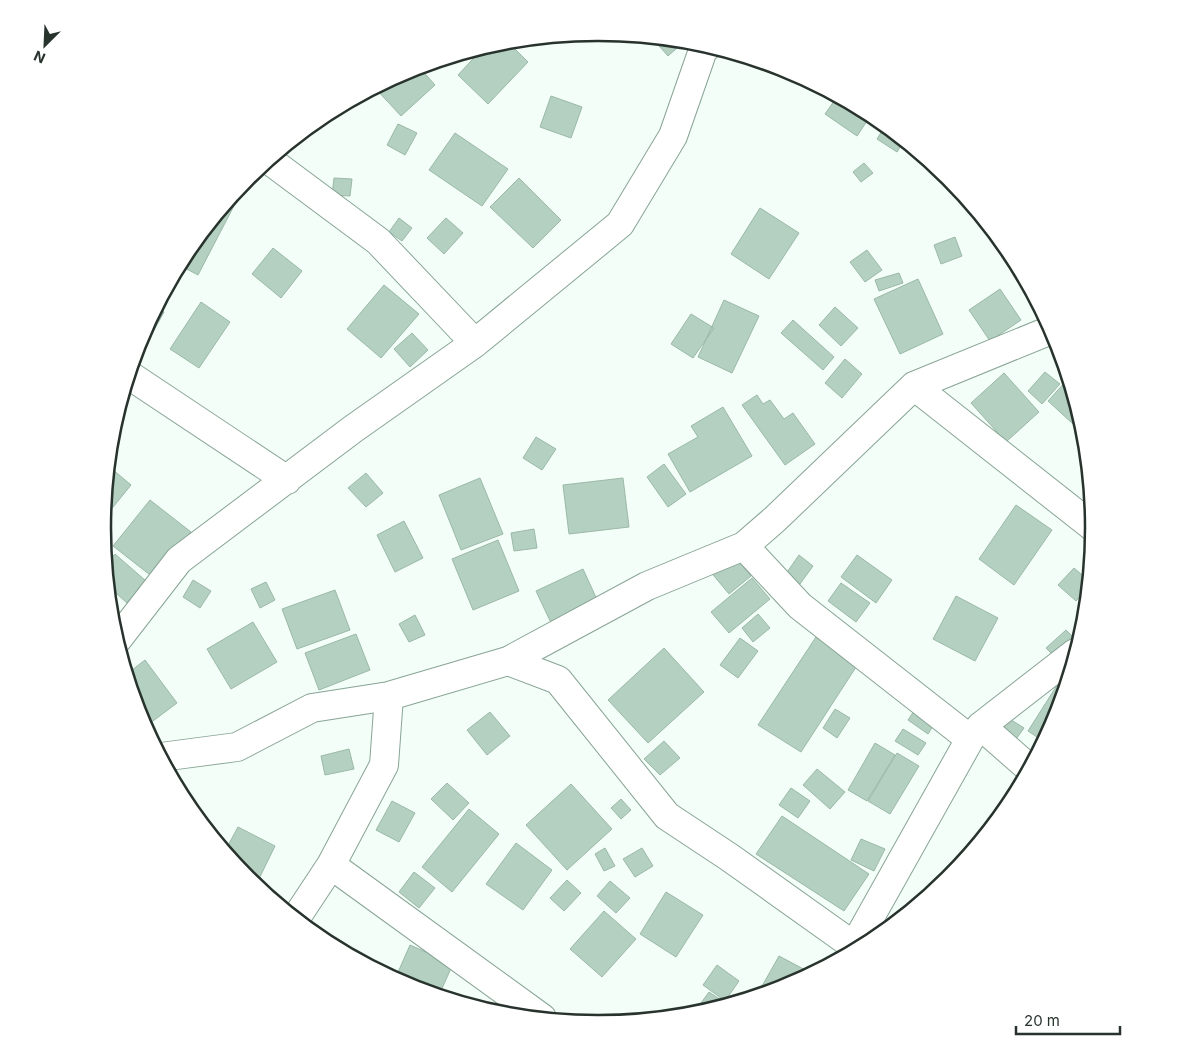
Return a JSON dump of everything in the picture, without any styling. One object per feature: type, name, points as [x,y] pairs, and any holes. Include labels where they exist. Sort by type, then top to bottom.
[{"type":"street","points":[[123,632],[179,560],[353,429],[475,343],[620,224],[673,136],[702,53]]},
{"type":"street","points":[[275,164],[378,241],[475,343]]},
{"type":"street","points":[[168,756],[237,747],[312,708],[389,696],[508,661],[647,586],[744,546],[781,514],[914,386],[1044,333]]},
{"type":"street","points":[[135,379],[287,480]]},
{"type":"street","points":[[914,386],[1085,521]]},
{"type":"street","points":[[744,546],[800,606],[975,732],[1024,764]]},
{"type":"street","points":[[861,938],[975,732],[1066,660]]},
{"type":"street","points":[[508,661],[558,680],[667,816],[729,856],[850,944]]},
{"type":"street","points":[[300,912],[330,865],[384,765],[389,696]]},
{"type":"street","points":[[330,865],[532,1011]]},
{"type":"building","points":[[658,45],[677,48],[668,56]]},
{"type":"building","points":[[515,49],[528,62],[488,104],[458,75],[474,57]]},
{"type":"building","points":[[425,73],[435,85],[401,116],[380,93]]},
{"type":"building","points":[[551,96],[582,107],[571,138],[540,127]]},
{"type":"building","points":[[833,102],[866,122],[857,136],[825,114]]},
{"type":"building","points":[[398,124],[417,133],[405,155],[387,145]]},
{"type":"building","points":[[881,132],[900,147],[897,152],[877,139]]},
{"type":"building","points":[[455,133],[508,169],[482,206],[429,170]]},
{"type":"building","points":[[864,163],[873,173],[861,182],[853,172]]},
{"type":"building","points":[[334,178],[352,179],[350,196],[332,195]]},
{"type":"building","points":[[519,178],[561,220],[533,248],[490,207]]},
{"type":"building","points":[[235,204],[198,275],[186,269]]},
{"type":"building","points":[[760,208],[799,233],[769,279],[731,254]]},
{"type":"building","points":[[399,218],[412,228],[402,241],[389,232]]},
{"type":"building","points":[[446,218],[463,233],[444,254],[427,238]]},
{"type":"building","points":[[955,237],[962,256],[941,264],[934,245]]},
{"type":"building","points":[[273,248],[302,271],[281,298],[252,274]]},
{"type":"building","points":[[867,250],[882,270],[865,282],[850,262]]},
{"type":"building","points":[[899,273],[903,283],[879,291],[875,280]]},
{"type":"building","points":[[918,279],[943,334],[900,354],[874,299]]},
{"type":"building","points":[[384,285],[419,314],[381,358],[347,329]]},
{"type":"building","points":[[1000,289],[1021,320],[990,341],[969,310]]},
{"type":"building","points":[[724,300],[759,316],[732,373],[698,357]]},
{"type":"building","points":[[201,302],[230,322],[199,368],[170,349]]},
{"type":"building","points":[[835,307],[858,328],[841,346],[819,325]]},
{"type":"building","points":[[162,311],[164,312],[150,337]]},
{"type":"building","points":[[691,314],[714,328],[693,358],[671,344]]},
{"type":"building","points":[[793,320],[834,357],[823,370],[781,333]]},
{"type":"building","points":[[412,333],[428,350],[410,367],[394,349]]},
{"type":"building","points":[[845,359],[862,374],[842,398],[825,383]]},
{"type":"building","points":[[1045,372],[1060,384],[1042,404],[1028,391]]},
{"type":"building","points":[[1004,373],[1039,412],[1006,442],[971,403]]},
{"type":"building","points":[[1063,385],[1073,424],[1048,401]]},
{"type":"building","points":[[757,395],[763,404],[770,400],[784,419],[793,413],[815,444],[785,465],[742,405]]},
{"type":"building","points":[[723,407],[752,456],[690,492],[668,454],[698,437],[691,426]]},
{"type":"building","points":[[536,437],[556,449],[542,470],[523,458]]},
{"type":"building","points":[[664,464],[686,494],[668,507],[647,477]]},
{"type":"building","points":[[114,471],[131,485],[112,509]]},
{"type":"building","points":[[366,473],[383,493],[366,507],[348,488]]},
{"type":"building","points":[[480,478],[503,534],[461,550],[439,495]]},
{"type":"building","points":[[623,478],[629,527],[569,534],[563,485]]},
{"type":"building","points":[[150,500],[191,532],[154,578],[113,546]]},
{"type":"building","points":[[1016,505],[1052,530],[1014,585],[979,559]]},
{"type":"building","points":[[404,521],[423,558],[395,572],[377,535]]},
{"type":"building","points":[[534,529],[537,548],[514,551],[511,533]]},
{"type":"building","points":[[498,540],[519,591],[473,610],[452,559]]},
{"type":"building","points":[[731,552],[751,576],[729,594],[709,570]]},
{"type":"building","points":[[115,554],[146,581],[127,603],[115,592],[112,557]]},
{"type":"building","points":[[799,555],[813,566],[797,588],[783,578]]},
{"type":"building","points":[[857,555],[892,580],[876,603],[841,577]]},
{"type":"building","points":[[1074,568],[1083,575],[1080,597],[1076,601],[1058,585]]},
{"type":"building","points":[[583,569],[599,604],[552,625],[536,591]]},
{"type":"building","points":[[752,578],[770,599],[729,633],[711,612]]},
{"type":"building","points":[[193,580],[211,591],[200,608],[183,597]]},
{"type":"building","points":[[266,582],[275,600],[260,608],[251,589]]},
{"type":"building","points":[[841,583],[870,603],[856,622],[828,601]]},
{"type":"building","points":[[335,590],[350,630],[297,649],[282,609]]},
{"type":"building","points":[[956,596],[998,618],[975,661],[933,639]]},
{"type":"building","points":[[758,614],[770,628],[753,642],[742,628]]},
{"type":"building","points":[[415,615],[425,635],[409,642],[399,624]]},
{"type":"building","points":[[253,622],[277,662],[231,689],[207,649]]},
{"type":"building","points":[[1066,630],[1072,636],[1069,651],[1059,661],[1046,648]]},
{"type":"building","points":[[356,634],[370,670],[319,690],[305,653]]},
{"type":"building","points":[[816,637],[858,664],[801,752],[758,725]]},
{"type":"building","points":[[740,638],[758,651],[738,678],[720,665]]},
{"type":"building","points":[[664,648],[704,692],[648,743],[608,700]]},
{"type":"building","points":[[145,660],[177,703],[152,722],[137,684],[133,670]]},
{"type":"building","points":[[1060,681],[1038,737],[1028,731]]},
{"type":"building","points":[[916,708],[936,721],[928,734],[908,720]]},
{"type":"building","points":[[835,709],[850,718],[837,738],[823,728]]},
{"type":"building","points":[[490,712],[510,736],[487,755],[467,730]]},
{"type":"building","points":[[1005,716],[1024,728],[1014,742],[996,730]]},
{"type":"building","points":[[903,729],[926,743],[918,755],[895,741]]},
{"type":"building","points":[[664,741],[680,758],[660,775],[644,759]]},
{"type":"building","points":[[875,743],[895,755],[867,801],[848,790]]},
{"type":"building","points":[[349,749],[354,769],[325,775],[321,756]]},
{"type":"building","points":[[897,753],[919,766],[890,814],[868,801]]},
{"type":"building","points":[[817,769],[845,792],[830,809],[803,785]]},
{"type":"building","points":[[447,783],[469,803],[453,820],[431,799]]},
{"type":"building","points":[[571,784],[612,829],[567,870],[526,825]]},
{"type":"building","points":[[791,788],[810,801],[798,818],[779,805]]},
{"type":"building","points":[[621,799],[631,810],[621,819],[611,808]]},
{"type":"building","points":[[392,801],[415,813],[399,842],[376,830]]},
{"type":"building","points":[[469,809],[499,834],[452,892],[422,867]]},
{"type":"building","points":[[782,816],[869,874],[844,911],[756,854]]},
{"type":"building","points":[[238,827],[275,846],[260,877],[228,845]]},
{"type":"building","points":[[861,839],[885,849],[874,871],[851,860]]},
{"type":"building","points":[[516,843],[552,870],[523,910],[486,884]]},
{"type":"building","points":[[605,848],[615,866],[604,871],[595,854]]},
{"type":"building","points":[[642,848],[653,866],[635,877],[623,859]]},
{"type":"building","points":[[414,872],[435,888],[419,908],[399,892]]},
{"type":"building","points":[[567,880],[581,893],[564,911],[550,898]]},
{"type":"building","points":[[610,881],[630,898],[616,913],[597,896]]},
{"type":"building","points":[[666,892],[703,915],[676,957],[640,934]]},
{"type":"building","points":[[604,911],[636,939],[602,977],[570,949]]},
{"type":"building","points":[[410,945],[453,964],[442,989],[398,972]]},
{"type":"building","points":[[779,956],[804,969],[784,978],[762,986]]},
{"type":"building","points":[[717,965],[739,981],[728,997],[722,999],[703,985]]},
{"type":"building","points":[[709,992],[720,999],[701,1003]]}]
